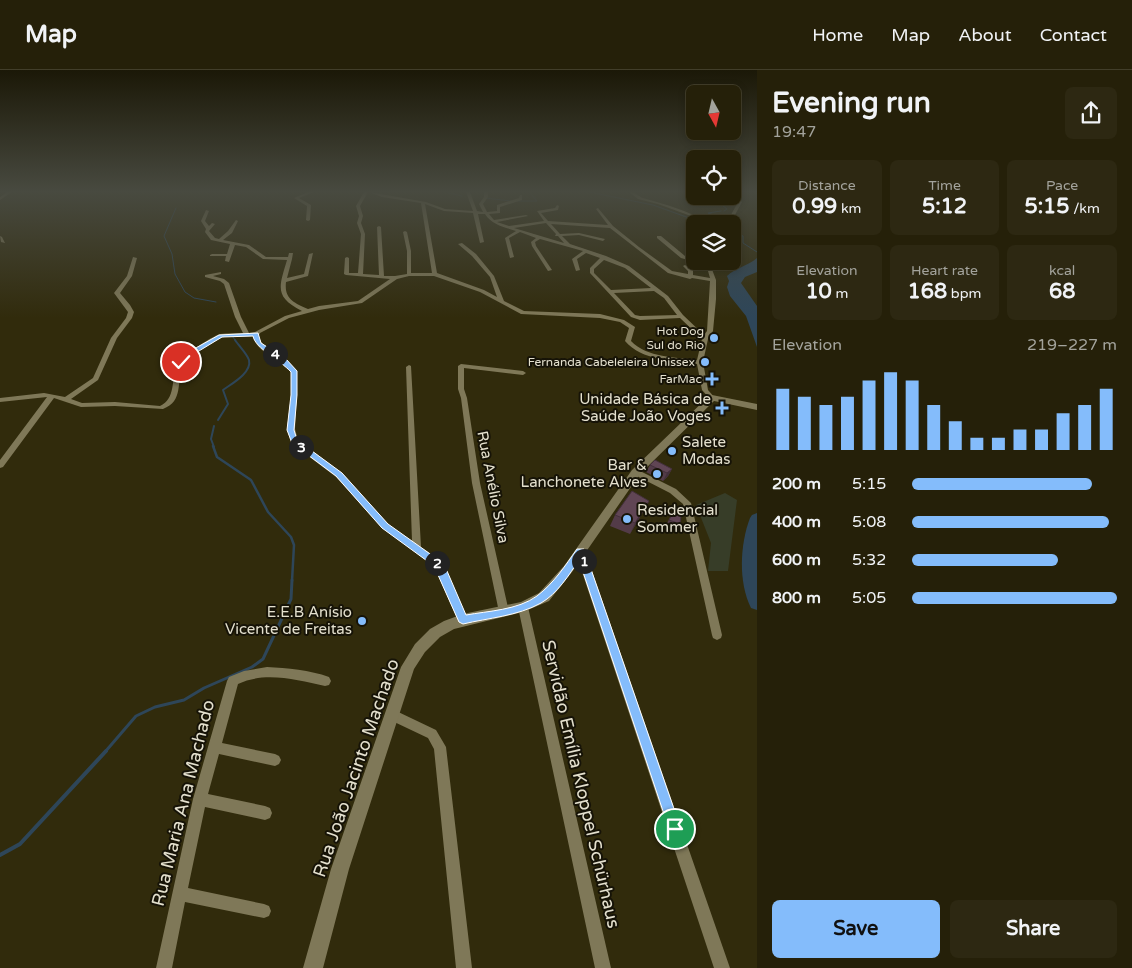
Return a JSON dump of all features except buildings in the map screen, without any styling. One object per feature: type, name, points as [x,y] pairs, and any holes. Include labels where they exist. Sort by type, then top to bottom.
[{"type":"main road","points":[[712,398],[756,407]]},
{"type":"main road","name":"Rua João Jacinto Machado","points":[[313,968],[340,869],[408,667],[420,648],[439,630],[463,620],[522,607],[547,593],[560,580],[636,472],[712,398]]},
{"type":"street","points":[[208,234],[210,237],[219,241],[249,247],[264,258],[290,256],[283,290],[286,300],[307,311]]},
{"type":"street","points":[[219,241],[228,234]]},
{"type":"street","points":[[360,275],[363,234]]},
{"type":"street","points":[[379,234],[382,277]]},
{"type":"street","points":[[405,234],[409,275]]},
{"type":"street","points":[[428,234],[435,274]]},
{"type":"street","points":[[480,234],[482,242]]},
{"type":"street","points":[[512,257],[507,239],[515,234]]},
{"type":"street","points":[[527,234],[568,245],[627,267],[668,300],[681,316],[705,339]]},
{"type":"street","points":[[557,236],[579,234],[603,240]]},
{"type":"street","points":[[620,234],[670,272],[713,280]]},
{"type":"street","points":[[557,236],[568,245]]},
{"type":"street","points":[[659,237],[686,258]]},
{"type":"street","points":[[539,238],[533,242],[534,246],[550,270]]},
{"type":"street","points":[[212,255],[228,258],[233,243]]},
{"type":"street","points":[[460,244],[474,255],[492,277],[502,302]]},
{"type":"street","points":[[578,270],[574,260],[586,251]]},
{"type":"street","points":[[284,280],[306,275],[311,254]]},
{"type":"street","points":[[604,257],[592,269],[592,273],[636,317],[681,316]]},
{"type":"street","points":[[66,399],[97,378],[114,338],[130,318],[131,312],[118,293],[129,276],[135,258]]},
{"type":"street","points":[[348,258],[346,274],[395,278],[409,275],[435,274],[476,289],[523,313],[553,313],[573,316],[595,315],[622,321],[632,327],[628,341],[637,350],[657,356],[700,362]]},
{"type":"street","points":[[685,266],[690,270],[690,277]]},
{"type":"street","points":[[711,270],[713,280],[710,330],[705,339],[700,362],[705,390],[712,398]]},
{"type":"street","points":[[219,273],[207,276],[226,283],[238,317],[247,334]]},
{"type":"street","points":[[395,278],[368,298],[357,303],[307,311],[278,320],[260,329],[255,337],[259,344],[284,360],[294,371],[291,430],[294,441],[339,474],[385,526],[437,563],[463,620]]},
{"type":"street","points":[[611,292],[656,289]]},
{"type":"street","points":[[0,400],[52,396],[81,405],[115,404],[150,408],[163,407],[173,399],[180,365],[184,358],[221,336],[256,334]]},
{"type":"street","points":[[409,366],[417,548]]},
{"type":"street","name":"Rua Anélio Silva","points":[[504,612],[476,483],[464,398],[461,389],[461,366],[523,373]]},
{"type":"street","points":[[0,465],[52,396]]},
{"type":"street","points":[[636,472],[673,491],[687,503],[717,634]]},
{"type":"street","points":[[580,551],[722,968]]},
{"type":"street","name":"Servidão Emília Kloppel Schürhaus","points":[[522,607],[603,968]]},
{"type":"street","name":"Rua Maria Ana Machado","points":[[164,968],[200,799],[233,681],[255,674],[286,673],[325,681]]},
{"type":"street","points":[[392,714],[432,734],[440,747],[464,968]]},
{"type":"street","points":[[214,746],[274,760]]},
{"type":"street","points":[[200,799],[265,813]]},
{"type":"street","points":[[180,894],[264,911]]},
{"type":"green space","points":[[725,493],[737,500],[728,571],[708,571],[711,543],[696,505]]},
{"type":"water","points":[[757,258],[757,272],[745,277],[741,283],[757,306],[757,347],[746,316],[730,296],[727,287],[729,281],[727,276],[736,270],[741,270],[741,268]]},
{"type":"waterway","points":[[165,234],[164,236],[172,254],[175,274],[185,292],[194,298],[216,302]]},
{"type":"waterway","points":[[741,235],[743,236],[743,243],[757,252]]},
{"type":"waterway","points":[[232,336],[236,341]]},
{"type":"waterway","points":[[218,420],[228,404],[223,390],[240,378],[249,365],[248,358],[235,340]]},
{"type":"waterway","points":[[214,426],[211,439],[214,447]]},
{"type":"waterway","points":[[213,446],[217,457],[251,480],[268,512],[291,537],[294,545],[292,581]]},
{"type":"waterway","points":[[757,518],[751,536],[749,551],[754,594],[757,603]]},
{"type":"waterway","points":[[105,752],[136,716],[155,707],[184,700],[204,688],[252,667],[263,659],[291,599],[292,580]]},
{"type":"waterway","points":[[0,855],[20,844],[106,751]]},
{"type":"place","name":"Hot Dog Sul do Rio","points":[[714,338]]},
{"type":"place","name":"Fernanda Cabeleleira Unissex","points":[[705,362]]},
{"type":"place","name":"FarMac","points":[[712,379]]},
{"type":"place","name":"Unidade Básica de Saúde João Voges","points":[[722,408]]},
{"type":"place","name":"Salete Modas","points":[[672,451]]},
{"type":"place","name":"Bar & Lanchonete Alves","points":[[657,474]]},
{"type":"place","name":"Residencial Sommer","points":[[627,519]]},
{"type":"place","name":"E.E.B Anísio Vicente de Freitas","points":[[362,621]]},
{"type":"route","points":[[181,362],[187,356],[221,336],[229,334],[256,334],[255,337],[259,344],[284,360],[294,371],[291,434],[294,441],[339,474],[385,526],[437,563],[463,620],[522,607],[544,597],[560,580],[580,551],[675,829]]}]
